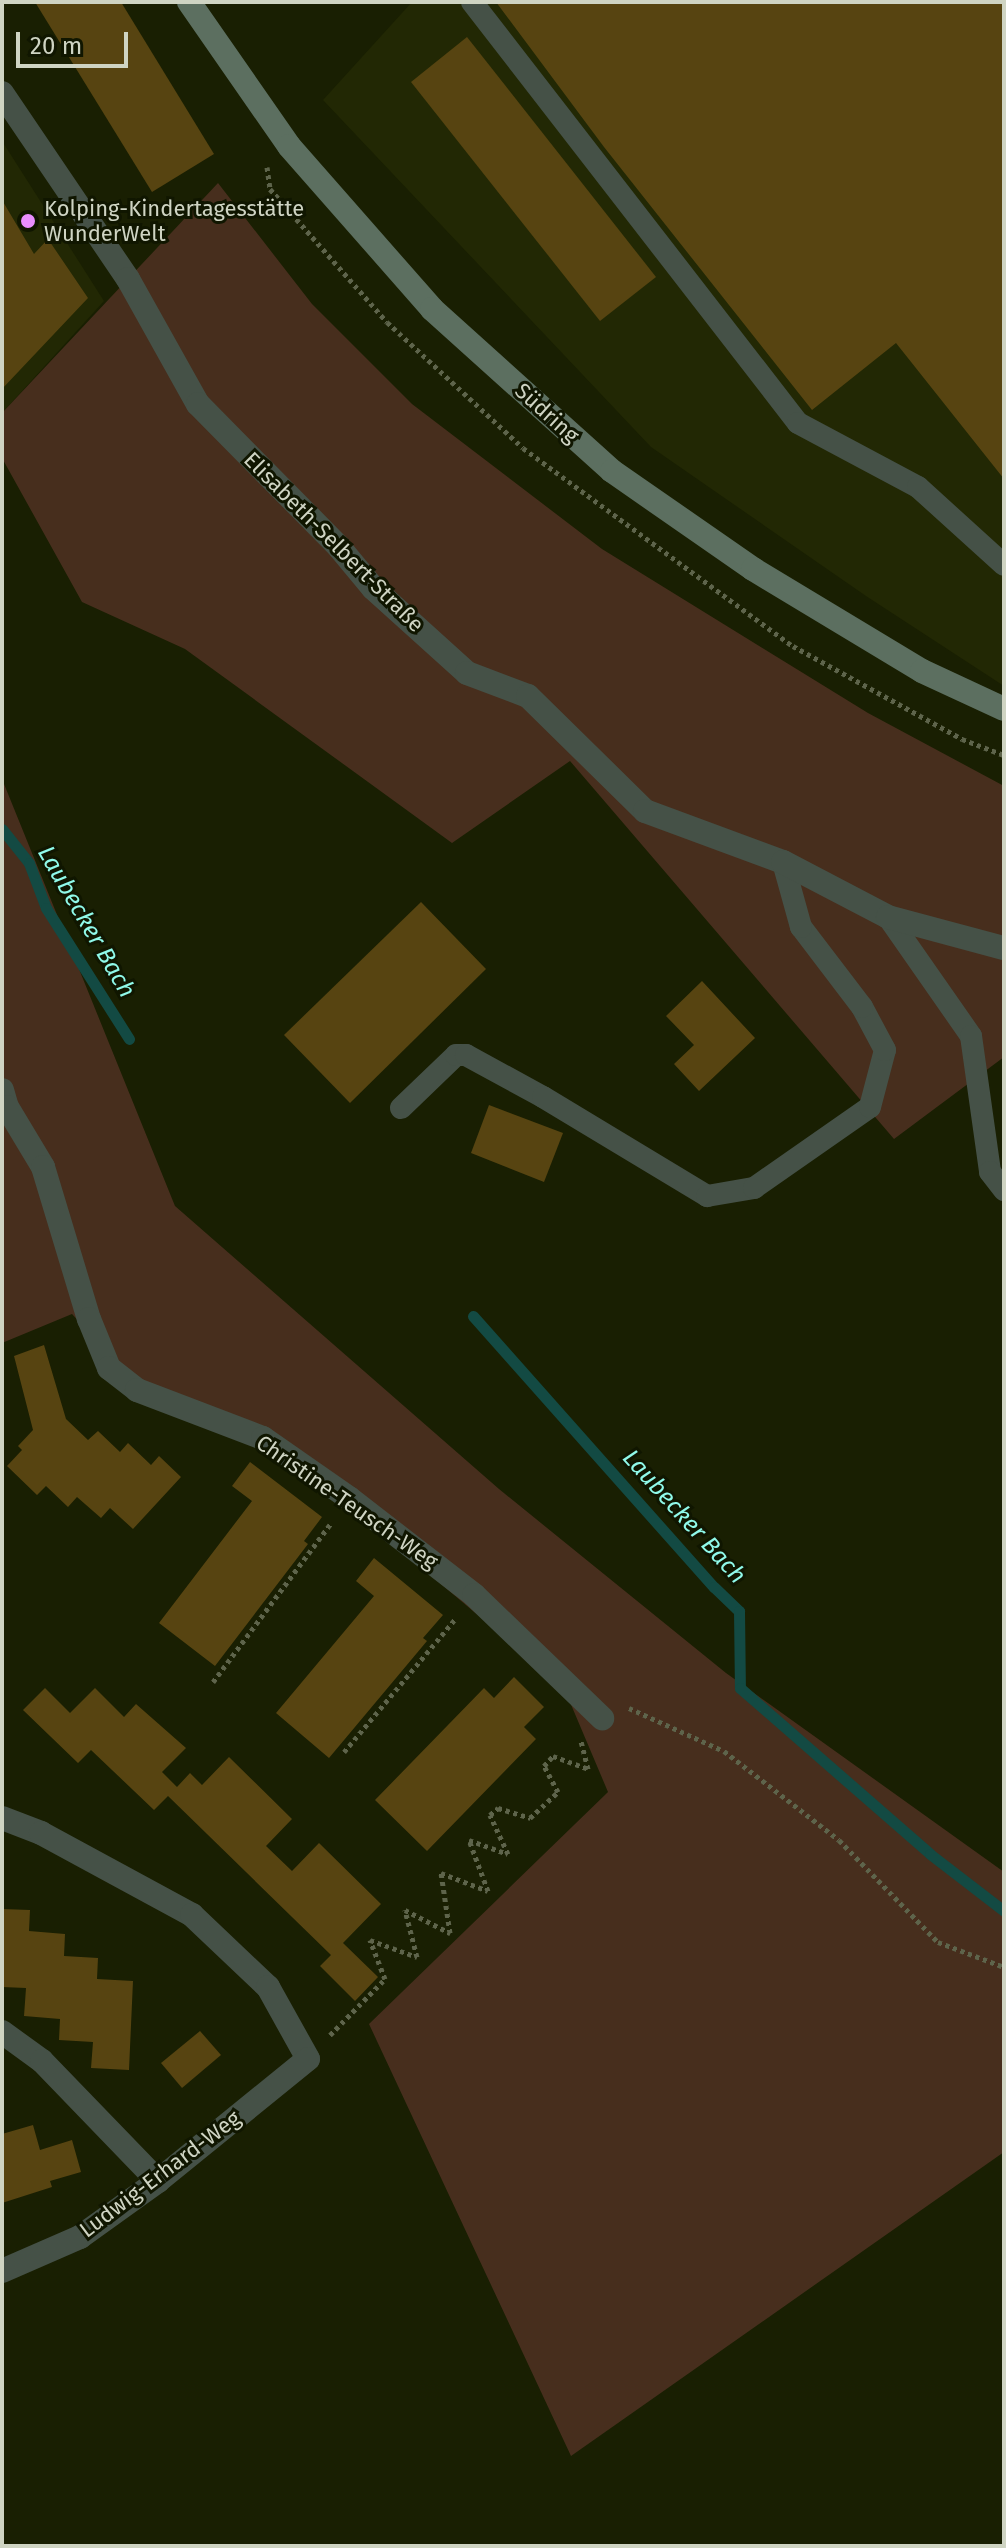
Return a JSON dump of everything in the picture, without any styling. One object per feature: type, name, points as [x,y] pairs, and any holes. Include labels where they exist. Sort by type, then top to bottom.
[{"type":"street","name":"Südring","points":[[189,2],[289,146],[432,309],[612,471],[779,585],[922,671],[1004,709]]},
{"type":"street","name":"Elisabeth-Selbert-Straße","points":[[2,93],[75,207],[128,279],[198,404],[339,547],[373,588],[467,673],[528,696],[645,811],[783,862],[888,917],[1004,948]]},
{"type":"street","name":"Christine-Teusch-Weg","points":[[2,1090],[7,1107],[43,1167],[89,1319],[109,1368],[137,1390],[263,1438],[349,1498],[474,1595],[602,1718]]},
{"type":"street","points":[[2,1818],[41,1833],[192,1915],[268,1987],[308,2059]]},
{"type":"street","points":[[2,2032],[42,2061],[158,2181]]},
{"type":"street","name":"Ludwig-Erhard-Weg","points":[[2,2271],[80,2237],[158,2181],[308,2059]]},
{"type":"lane","points":[[472,2],[798,423],[918,487],[1004,565]]},
{"type":"lane","points":[[401,1108],[456,1055],[466,1055],[543,1097],[707,1196],[754,1188],[870,1107],[885,1050],[862,1007],[801,927],[783,862]]},
{"type":"lane","points":[[888,917],[971,1036],[990,1172],[1004,1190]]},
{"type":"path","points":[[213,1682],[349,1498]]},
{"type":"path","points":[[344,1752],[474,1595]]},
{"type":"path","points":[[308,2059],[385,1979],[370,1940],[417,1957],[405,1910],[450,1933],[441,1873],[488,1891],[469,1840],[508,1854],[490,1815],[498,1808],[530,1818],[558,1792],[544,1766],[553,1756],[588,1769],[580,1737],[602,1718],[626,1706],[724,1751],[839,1840],[938,1942],[1004,1967]]},
{"type":"shaded area","points":[[412,2],[1004,2],[1004,686],[866,596],[651,447],[323,100]]},
{"type":"shaded area","name":"Kolping-Kindertagesstätte WunderWelt","points":[[2,141],[104,301],[2,413]]},
{"type":"shaded area","points":[[218,183],[312,304],[412,404],[602,549],[868,713],[1004,786],[1004,1057],[894,1139],[570,761],[452,843],[185,649],[82,602],[2,458],[2,413]]},
{"type":"shaded area","points":[[2,779],[175,1206],[499,1489],[726,1673],[1004,1872],[1004,2152],[571,2456],[369,2024],[608,1792],[564,1688],[254,1426],[128,1375],[72,1314],[2,1343]]},
{"type":"building","points":[[35,2],[121,2],[214,154],[152,192]]},
{"type":"building","points":[[496,2],[1004,2],[1004,479],[896,343],[812,410],[604,147]]},
{"type":"building","points":[[467,37],[656,277],[600,321],[411,82]]},
{"type":"building","points":[[2,200],[34,254],[48,239],[88,298],[2,389]]},
{"type":"building","points":[[421,902],[486,969],[350,1103],[284,1035]]},
{"type":"building","points":[[702,981],[755,1038],[699,1091],[674,1064],[694,1045],[666,1016]]},
{"type":"building","points":[[489,1105],[563,1133],[544,1182],[471,1153]]},
{"type":"building","points":[[44,1345],[66,1419],[88,1440],[98,1431],[120,1452],[128,1443],[151,1465],[159,1456],[181,1477],[133,1529],[110,1508],[101,1518],[77,1497],[68,1507],[46,1486],[37,1495],[7,1466],[22,1450],[18,1446],[33,1430],[14,1356]]},
{"type":"building","points":[[250,1462],[322,1517],[304,1541],[308,1544],[215,1666],[159,1623],[252,1501],[232,1486]]},
{"type":"building","points":[[374,1558],[443,1615],[423,1638],[427,1641],[329,1758],[276,1713],[374,1596],[356,1581]]},
{"type":"building","points":[[514,1677],[544,1707],[524,1727],[536,1739],[427,1851],[375,1800],[484,1688],[494,1698]]},
{"type":"building","points":[[45,1688],[70,1713],[95,1688],[124,1717],[136,1704],[186,1748],[162,1772],[177,1787],[190,1773],[202,1785],[229,1757],[292,1819],[266,1846],[292,1871],[319,1843],[381,1904],[343,1943],[378,1977],[355,2001],[320,1966],[331,1955],[168,1796],[154,1810],[91,1750],[78,1763],[23,1710]]},
{"type":"building","points":[[2,1909],[30,1910],[29,1931],[65,1934],[64,1956],[98,1958],[97,1979],[133,1981],[129,2070],[91,2068],[93,2042],[59,2040],[60,2019],[24,2016],[26,1988],[2,1987]]},
{"type":"building","points":[[200,2031],[221,2055],[182,2088],[161,2063]]},
{"type":"building","points":[[33,2125],[40,2150],[72,2140],[81,2172],[50,2181],[52,2187],[2,2203],[2,2134]]},
{"type":"waterway","name":"Laubecker Bach","points":[[2,829],[29,863],[46,908],[129,1039]]},
{"type":"waterway","name":"Laubecker Bach","points":[[473,1316],[714,1587],[739,1611],[740,1688],[930,1854],[1004,1911]]},
{"type":"place","name":"Kolping-Kindertagesstätte WunderWelt","points":[[28,221]]}]
